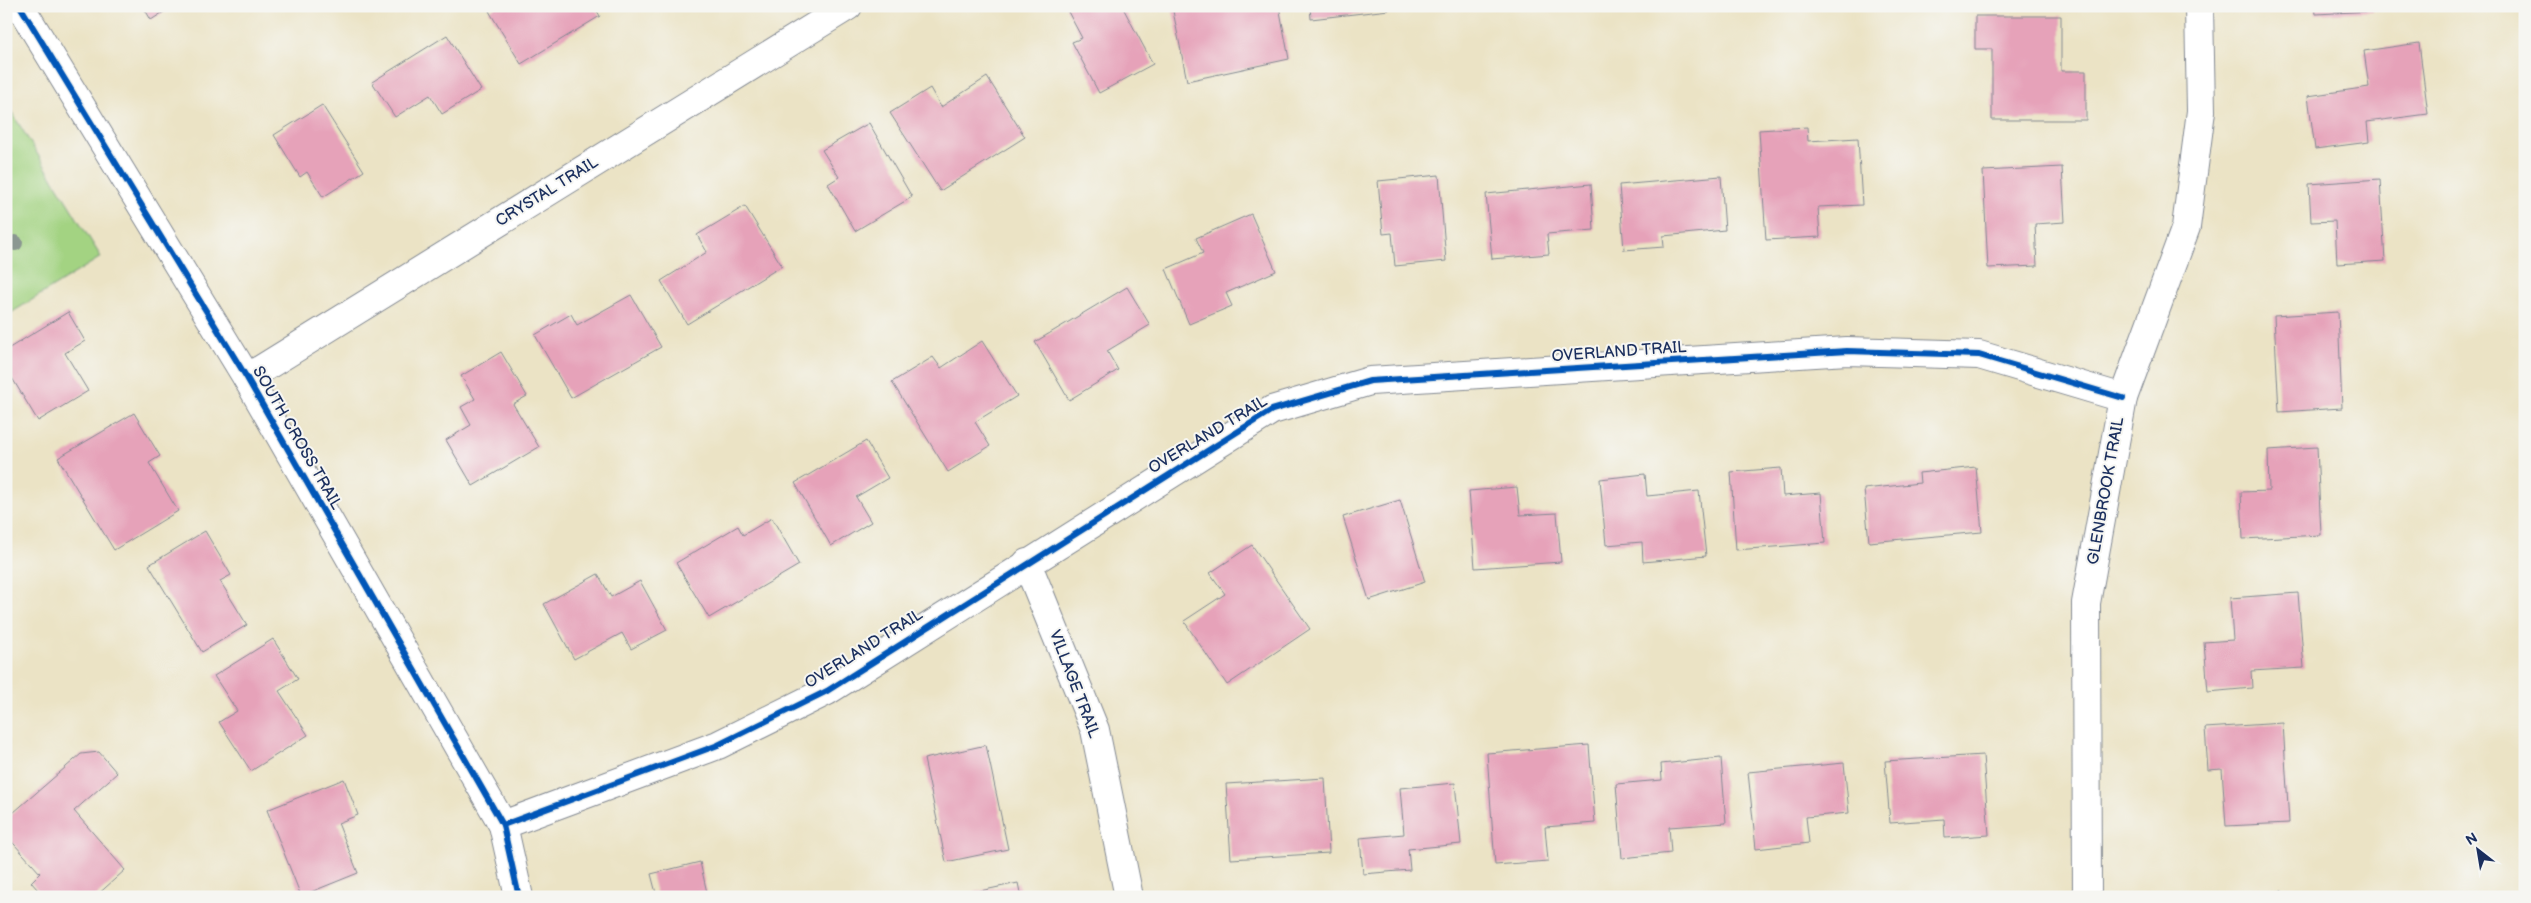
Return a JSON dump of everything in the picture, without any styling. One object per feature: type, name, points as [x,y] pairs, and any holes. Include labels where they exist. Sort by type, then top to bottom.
[{"type":"street","name":"SOUTH CROSS TRAIL","points":[[20,6],[247,378],[503,825],[518,897]]},
{"type":"street","name":"CRYSTAL TRAIL","points":[[247,378],[848,6]]},
{"type":"street","name":"GLENBROOK TRAIL","points":[[2087,897],[2086,603],[2123,398],[2186,227],[2200,111],[2198,6]]},
{"type":"street","name":"OVERLAND TRAIL","points":[[503,825],[718,744],[828,691],[1027,563],[1272,410],[1370,381],[1847,351],[1979,355],[2123,398]]},
{"type":"street","name":"VILLAGE TRAIL","points":[[1027,563],[1095,730],[1129,897]]},
{"type":"green space","points":[[6,103],[101,257],[6,316]]},
{"type":"building","points":[[143,6],[173,6],[151,20]]},
{"type":"building","points":[[497,6],[594,6],[600,16],[521,64],[489,11]]},
{"type":"building","points":[[1070,6],[1122,6],[1153,64],[1099,93],[1072,42],[1082,38],[1066,8]]},
{"type":"building","points":[[1172,6],[1279,6],[1289,59],[1187,81]]},
{"type":"building","points":[[1310,6],[1389,6],[1389,10],[1311,19]]},
{"type":"building","points":[[2315,6],[2373,6],[2373,11],[2316,14]]},
{"type":"building","points":[[1975,16],[2061,16],[2061,71],[2086,71],[2086,120],[1992,120],[1992,49],[1975,49]]},
{"type":"building","points":[[447,35],[481,90],[442,114],[430,95],[395,117],[372,82]]},
{"type":"building","points":[[2419,43],[2428,114],[2367,122],[2369,142],[2315,149],[2308,96],[2369,87],[2364,51]]},
{"type":"building","points":[[987,77],[1025,137],[940,191],[890,113],[930,88],[941,107]]},
{"type":"building","points":[[322,105],[364,171],[323,197],[307,172],[300,177],[274,135]]},
{"type":"building","points":[[869,123],[912,197],[855,231],[828,184],[839,177],[822,150]]},
{"type":"building","points":[[1807,127],[1808,141],[1858,138],[1862,205],[1818,207],[1820,237],[1766,240],[1759,130]]},
{"type":"building","points":[[2062,167],[2065,222],[2035,224],[2037,266],[1988,268],[1983,171]]},
{"type":"building","points":[[1439,175],[1446,261],[1395,266],[1392,233],[1383,234],[1378,181]]},
{"type":"building","points":[[1721,176],[1725,230],[1663,236],[1664,247],[1624,250],[1619,185]]},
{"type":"building","points":[[2380,179],[2385,261],[2337,264],[2335,221],[2311,222],[2309,184]]},
{"type":"building","points":[[1591,184],[1594,230],[1547,234],[1549,254],[1492,259],[1486,194]]},
{"type":"building","points":[[745,206],[782,266],[687,324],[661,281],[707,252],[697,235]]},
{"type":"building","points":[[1251,214],[1276,271],[1226,293],[1232,306],[1189,324],[1166,269],[1203,253],[1196,238]]},
{"type":"building","points":[[1127,287],[1150,325],[1107,351],[1118,370],[1069,400],[1035,342]]},
{"type":"building","points":[[631,295],[661,347],[571,398],[535,335],[571,314],[577,325]]},
{"type":"building","points":[[68,312],[85,341],[65,353],[88,391],[38,421],[6,368],[6,350]]},
{"type":"building","points":[[2338,312],[2342,408],[2279,412],[2274,316]]},
{"type":"building","points":[[982,341],[1017,396],[975,422],[990,446],[948,472],[892,382],[933,357],[941,368]]},
{"type":"building","points":[[501,352],[527,396],[513,404],[539,447],[473,486],[446,440],[471,425],[461,407],[475,399],[461,376]]},
{"type":"building","points":[[134,413],[160,456],[149,463],[178,511],[114,550],[58,458]]},
{"type":"building","points":[[866,441],[888,478],[856,497],[871,522],[831,546],[795,483]]},
{"type":"building","points":[[2317,447],[2321,535],[2243,539],[2241,492],[2269,491],[2268,450]]},
{"type":"building","points":[[1976,467],[1982,532],[1869,542],[1864,489],[1920,483],[1919,473]]},
{"type":"building","points":[[1781,468],[1783,496],[1821,493],[1825,543],[1736,550],[1731,472]]},
{"type":"building","points":[[1645,474],[1647,496],[1699,491],[1706,556],[1643,562],[1642,542],[1606,545],[1600,479]]},
{"type":"building","points":[[1517,487],[1520,515],[1557,513],[1561,562],[1475,568],[1469,491]]},
{"type":"building","points":[[1400,500],[1425,582],[1369,600],[1343,517]]},
{"type":"building","points":[[772,518],[799,565],[709,618],[676,563],[738,526],[743,535]]},
{"type":"building","points":[[205,531],[231,575],[220,581],[247,625],[202,652],[149,565]]},
{"type":"building","points":[[1252,545],[1310,629],[1227,685],[1184,621],[1225,594],[1210,573]]},
{"type":"building","points":[[598,574],[611,597],[640,581],[667,630],[631,649],[622,633],[574,659],[544,604]]},
{"type":"building","points":[[2298,593],[2304,668],[2251,671],[2252,688],[2208,692],[2204,642],[2233,640],[2230,598]]},
{"type":"building","points":[[273,639],[298,679],[279,691],[308,735],[251,771],[219,722],[237,711],[214,676]]},
{"type":"building","points":[[2283,723],[2289,823],[2226,826],[2222,769],[2208,770],[2205,728]]},
{"type":"building","points":[[986,745],[1008,849],[946,862],[924,759]]},
{"type":"building","points":[[1589,745],[1595,823],[1545,827],[1548,861],[1495,865],[1487,753]]},
{"type":"building","points":[[99,752],[117,773],[74,811],[125,870],[95,897],[44,897],[31,882],[40,873],[6,835],[6,819],[81,754]]},
{"type":"building","points":[[1983,755],[1989,835],[1945,838],[1944,819],[1890,823],[1885,761]]},
{"type":"building","points":[[1721,758],[1726,823],[1669,827],[1671,853],[1622,858],[1616,784],[1662,780],[1661,764]]},
{"type":"building","points":[[1844,763],[1849,813],[1806,817],[1809,843],[1756,849],[1748,772]]},
{"type":"building","points":[[1325,778],[1329,853],[1231,859],[1226,784]]},
{"type":"building","points":[[344,779],[358,815],[338,823],[358,873],[301,896],[267,810]]},
{"type":"building","points":[[1455,783],[1461,844],[1408,849],[1410,870],[1363,874],[1360,838],[1404,834],[1400,788]]},
{"type":"building","points":[[700,862],[708,897],[657,897],[651,874]]},
{"type":"building","points":[[1018,883],[1021,897],[956,897],[956,896]]},
{"type":"building","points":[[2282,891],[2282,897],[2235,897],[2235,895]]},
{"type":"cycle path","points":[[20,6],[247,378],[503,825],[519,897]]},
{"type":"cycle path","points":[[503,825],[718,745],[827,691],[1272,410],[1370,381],[1847,351],[1979,355],[2123,398]]}]
